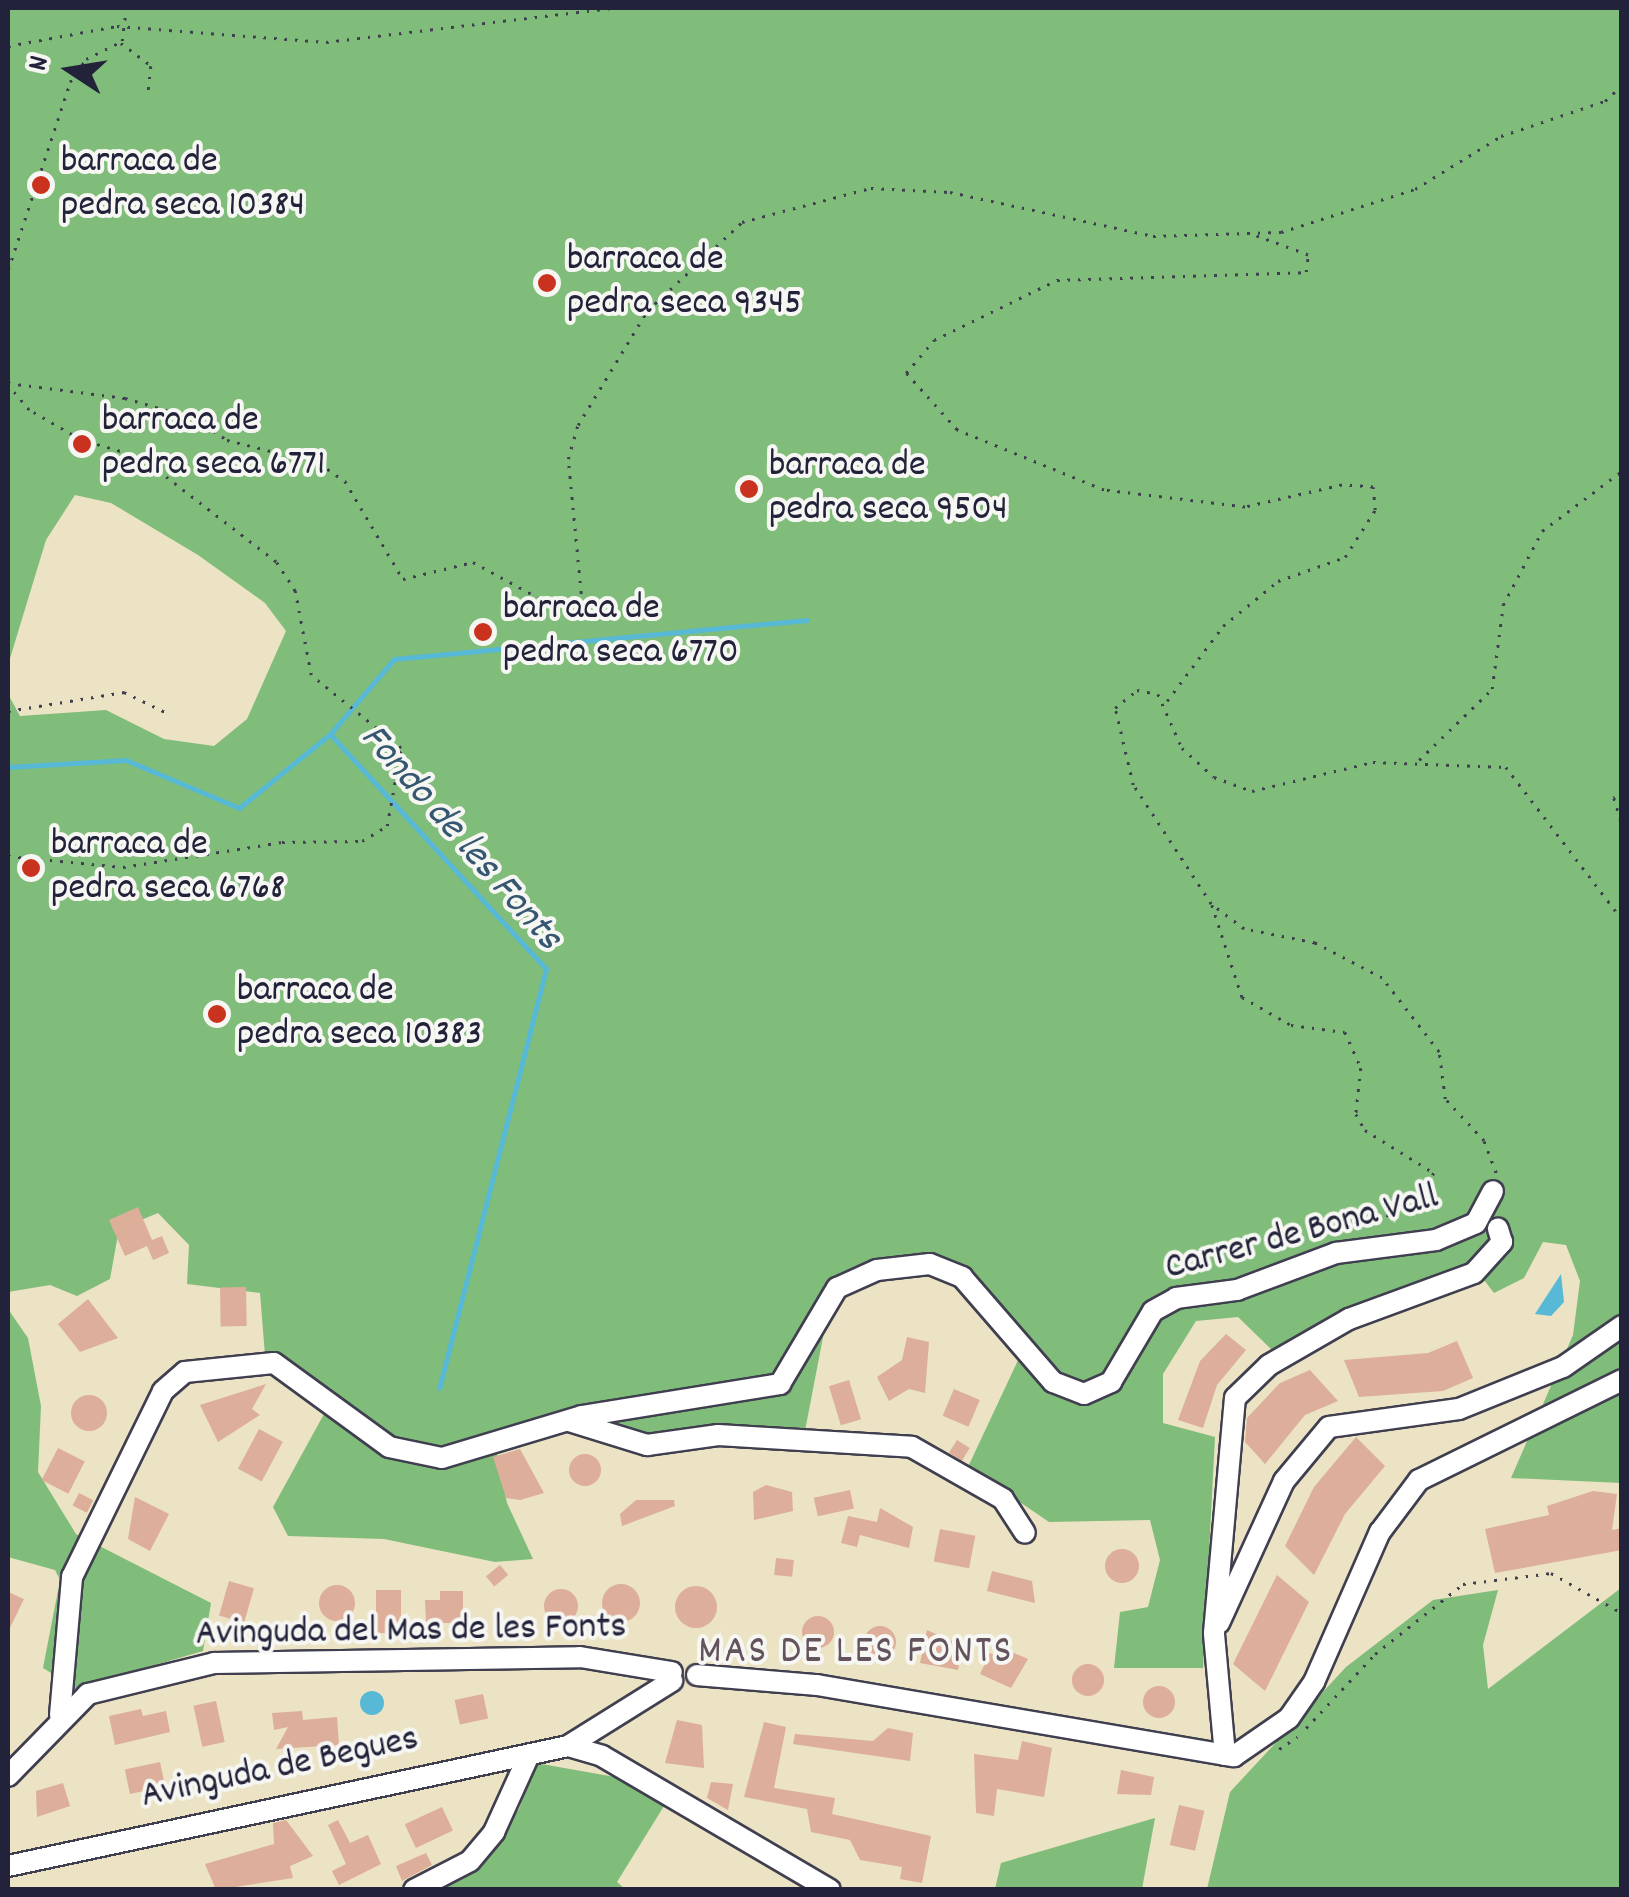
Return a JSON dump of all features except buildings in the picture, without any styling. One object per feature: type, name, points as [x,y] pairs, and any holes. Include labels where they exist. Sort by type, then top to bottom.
[{"type":"street","name":"Carrer de Bona Vall","points":[[60,1715],[72,1577],[163,1391],[185,1372],[274,1363],[389,1447],[422,1458],[568,1421],[780,1384],[838,1288],[903,1265],[962,1277],[1054,1382],[1084,1394],[1111,1382],[1162,1305],[1344,1252],[1436,1240],[1476,1223],[1494,1190]]},
{"type":"street","points":[[1498,1228],[1502,1242],[1474,1273],[1349,1319],[1269,1366],[1235,1398],[1214,1634],[1226,1755],[1290,1718],[1380,1532],[1419,1480],[1622,1380]]},
{"type":"street","points":[[1214,1634],[1284,1481],[1329,1427],[1459,1410],[1563,1367],[1622,1326]]},
{"type":"street","points":[[568,1421],[647,1445],[718,1435],[912,1447],[1002,1499],[1025,1533]]},
{"type":"street","name":"Avinguda del Mas de les Fonts","points":[[8,1776],[60,1715],[88,1694],[214,1663],[580,1658],[672,1677],[687,1664],[697,1675],[817,1685],[1226,1755]]},
{"type":"street","name":"Avinguda de Begues","points":[[8,1866],[568,1746],[672,1677]]},
{"type":"street","points":[[568,1746],[602,1756],[830,1890]]},
{"type":"street","points":[[414,1890],[470,1861],[494,1832],[528,1756]]},
{"type":"path","points":[[126,8],[117,26],[119,43],[151,66],[148,93]]},
{"type":"path","points":[[8,46],[117,26],[326,42],[612,8]]},
{"type":"path","points":[[8,270],[77,67],[119,43]]},
{"type":"path","points":[[8,384],[125,398],[196,419],[227,440],[319,463],[345,481],[403,579],[472,562],[572,616],[582,604],[568,459],[578,425],[648,312],[742,222],[871,188],[950,192],[1153,236],[1253,234],[1414,189],[1501,136],[1605,101],[1622,86]]},
{"type":"path","points":[[1167,701],[1223,626],[1278,582],[1345,557],[1375,510],[1374,487],[1342,484],[1245,507],[1104,490],[957,430],[906,373],[918,350],[1058,280],[1306,272],[1308,255],[1272,249],[1253,234]]},
{"type":"path","points":[[8,384],[29,410],[81,440],[140,457],[276,562],[295,591],[311,675],[402,748],[387,826],[362,841],[282,842],[123,867],[8,856]]},
{"type":"path","points":[[1418,761],[1492,689],[1503,606],[1542,531],[1622,471]]},
{"type":"path","points":[[1167,701],[1137,690],[1115,708],[1120,744],[1164,844],[1211,904],[1244,929],[1316,943],[1382,978],[1439,1052],[1445,1099],[1494,1158],[1494,1190]]},
{"type":"path","points":[[8,711],[124,692],[165,712]]},
{"type":"path","points":[[1167,701],[1182,748],[1214,777],[1252,791],[1373,762],[1506,767],[1622,920]]},
{"type":"path","points":[[1622,789],[1614,798],[1622,824]]},
{"type":"path","points":[[1211,904],[1242,998],[1291,1025],[1345,1032],[1361,1068],[1356,1114],[1365,1130],[1434,1174],[1417,1202],[1360,1229],[1344,1252]]},
{"type":"path","points":[[1267,1756],[1463,1584],[1551,1573],[1622,1613]]},
{"type":"green space","points":[[8,8],[1621,8],[1621,1483],[1511,1478],[1573,1335],[1580,1281],[1566,1245],[1543,1242],[1524,1278],[1494,1293],[1474,1267],[1275,1353],[1238,1317],[1196,1321],[1163,1374],[1163,1423],[1215,1437],[1203,1668],[1114,1668],[1120,1612],[1148,1607],[1160,1560],[1150,1520],[1049,1522],[968,1467],[1020,1356],[957,1284],[923,1273],[873,1279],[830,1301],[804,1436],[646,1441],[613,1425],[493,1435],[507,1503],[533,1559],[495,1562],[384,1539],[288,1536],[273,1507],[324,1414],[265,1355],[260,1293],[187,1284],[189,1245],[158,1213],[119,1229],[110,1279],[77,1296],[50,1285],[8,1292],[8,694],[20,716],[106,710],[164,739],[214,746],[247,719],[286,631],[265,603],[198,555],[111,503],[75,495],[46,540],[8,665]]},
{"type":"green space","points":[[8,1309],[28,1338],[41,1406],[38,1472],[76,1534],[211,1603],[203,1651],[76,1688],[43,1668],[60,1580],[55,1570],[8,1557]]},
{"type":"green space","points":[[1621,1588],[1621,1889],[1207,1889],[1230,1792],[1346,1667],[1433,1600],[1498,1590],[1483,1645],[1488,1689]]},
{"type":"green space","points":[[536,1763],[615,1777],[664,1806],[617,1882],[625,1889],[429,1890],[479,1860],[519,1809]]},
{"type":"green space","points":[[1155,1818],[1142,1889],[995,1889],[1001,1863]]},
{"type":"water","points":[[1561,1274],[1564,1302],[1551,1316],[1535,1314]]},
{"type":"water","points":[[372,1691],[384,1703],[372,1715],[360,1703]]},
{"type":"waterway","points":[[331,733],[394,659],[807,620]]},
{"type":"waterway","name":"Fondo de les Fonts","points":[[8,767],[126,760],[239,808],[330,734],[546,969],[439,1388]]},
{"type":"place","name":"barraca de pedra seca 10384","points":[[41,185]]},
{"type":"place","name":"barraca de pedra seca 9345","points":[[547,283]]},
{"type":"place","name":"barraca de pedra seca 6771","points":[[82,444]]},
{"type":"place","name":"barraca de pedra seca 9504","points":[[749,489]]},
{"type":"place","name":"barraca de pedra seca 6770","points":[[483,632]]},
{"type":"place","name":"barraca de pedra seca 6768","points":[[31,868]]},
{"type":"place","name":"barraca de pedra seca 10383","points":[[217,1014]]},
{"type":"district","name":"MAS DE LES FONTS","points":[[856,1654]]}]
